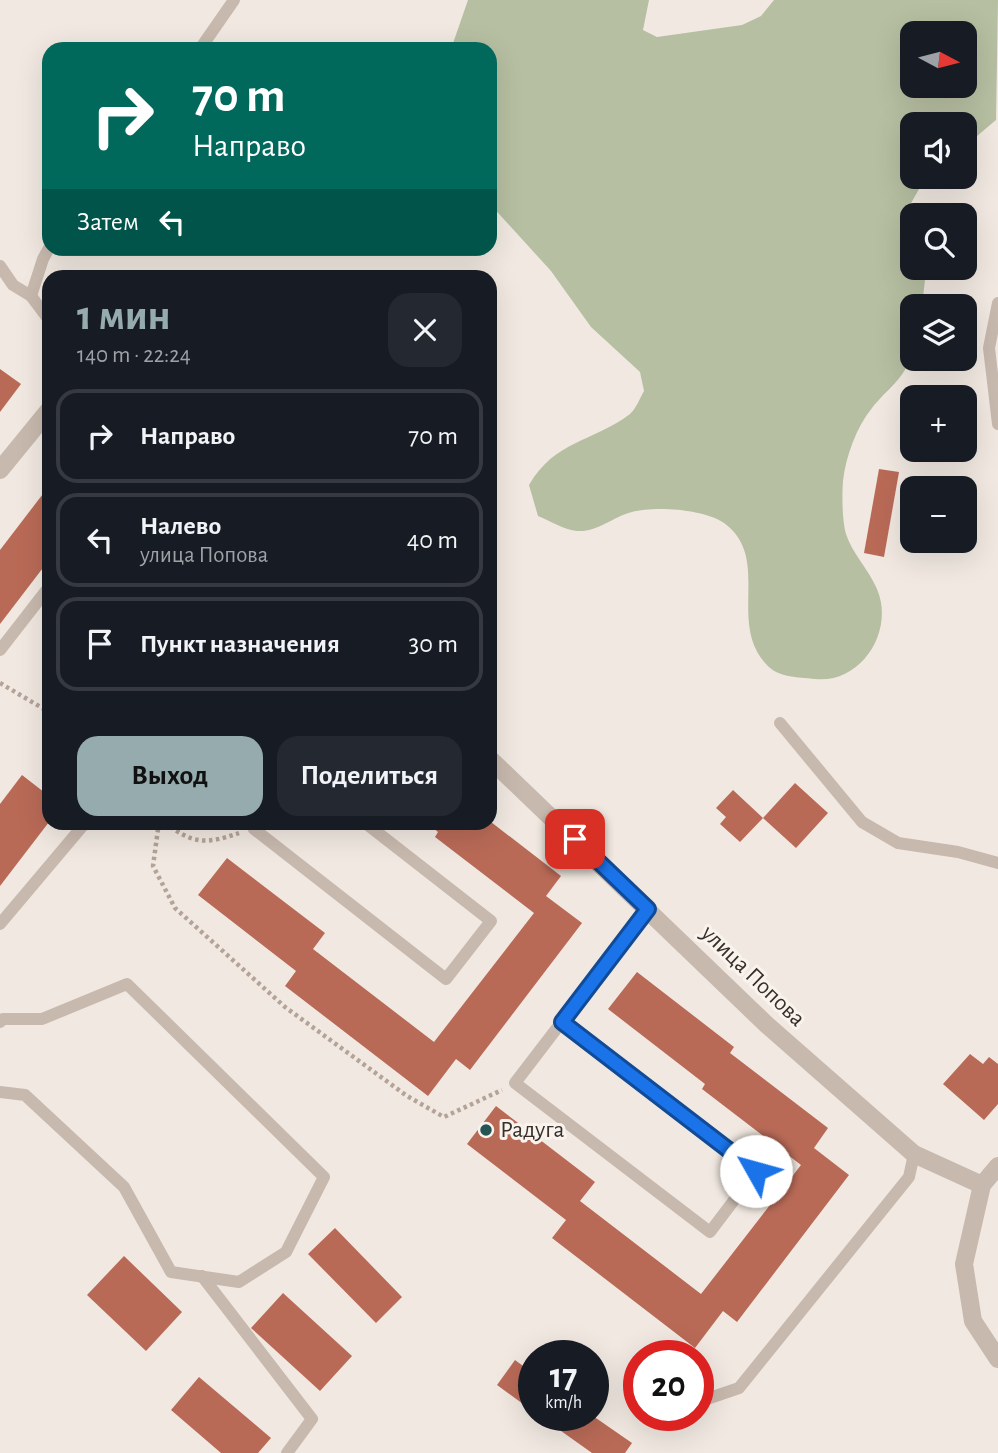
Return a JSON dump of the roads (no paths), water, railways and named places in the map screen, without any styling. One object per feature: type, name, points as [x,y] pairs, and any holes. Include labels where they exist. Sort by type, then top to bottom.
[{"type":"street","points":[[0,470],[42,419]]},
{"type":"street","name":"улица Попова","points":[[497,766],[767,1026],[914,1154],[982,1185]]},
{"type":"street","points":[[998,1166],[982,1185],[964,1264],[973,1321],[998,1359]]},
{"type":"lane","points":[[205,42],[234,0]]},
{"type":"lane","points":[[31,296],[45,256]]},
{"type":"lane","points":[[0,266],[13,285],[31,296],[42,311]]},
{"type":"lane","points":[[998,303],[989,348],[998,424]]},
{"type":"lane","points":[[0,650],[42,596]]},
{"type":"lane","points":[[780,723],[862,822],[898,843],[958,852],[998,863]]},
{"type":"lane","points":[[0,925],[79,830]]},
{"type":"lane","points":[[261,830],[446,979],[491,921],[374,830]]},
{"type":"lane","points":[[562,1022],[756,1171],[709,1233],[515,1083],[648,909]]},
{"type":"lane","points":[[0,1022],[3,1019],[42,1019],[127,984],[324,1177],[286,1252],[239,1282],[171,1272],[124,1186],[25,1095],[0,1092]]},
{"type":"lane","points":[[714,1396],[738,1388],[909,1177],[914,1154]]},
{"type":"lane","points":[[202,1276],[312,1419],[287,1453]]},
{"type":"place","name":"Радуга","points":[[486,1130]]}]
